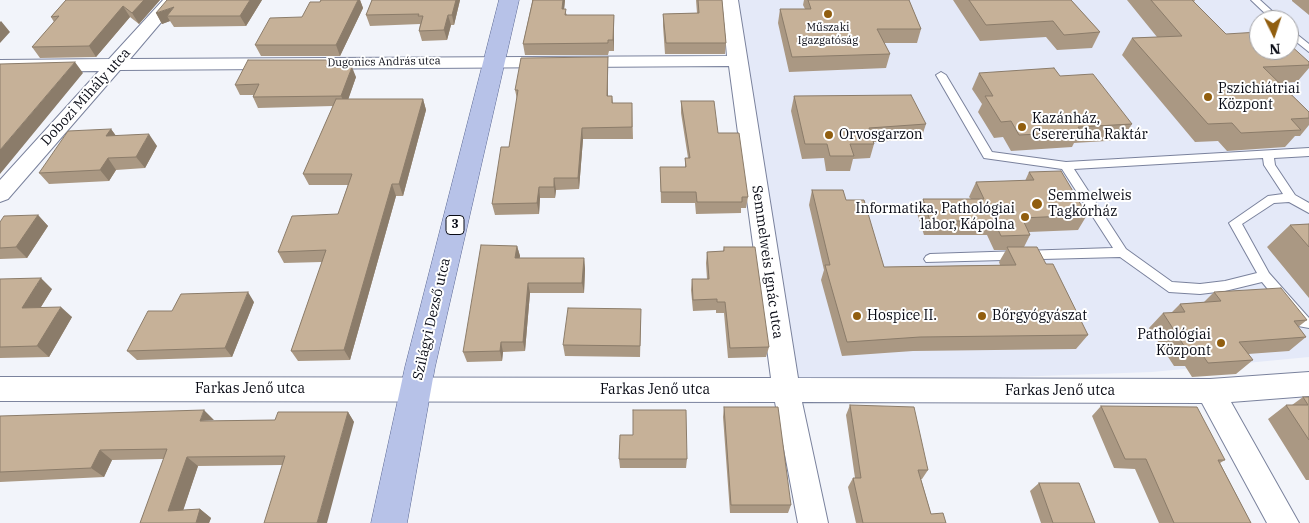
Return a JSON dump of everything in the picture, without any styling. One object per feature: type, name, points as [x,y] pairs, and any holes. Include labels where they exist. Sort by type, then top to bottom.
[{"type":"main road","name":"Szilágyi Dezső utca","points":[[389,523],[416,389],[509,0]]},
{"type":"street","name":"Dobozi Mihály utca","points":[[0,194],[172,0]]},
{"type":"street","name":"Semmelweis Ignác utca","points":[[730,0],[737,61],[786,391],[813,523]]},
{"type":"street","name":"Dugonics András utca","points":[[0,66],[113,67],[495,61],[737,61]]},
{"type":"street","name":"Farkas Jenő utca","points":[[0,389],[1210,391],[1309,384]]},
{"type":"street","points":[[1210,391],[1284,523]]},
{"type":"lane","points":[[1255,0],[1266,10]]},
{"type":"lane","points":[[1299,40],[1309,49]]},
{"type":"lane","points":[[941,75],[988,155],[1066,166],[1309,152]]},
{"type":"lane","points":[[1267,154],[1270,164],[1291,198],[1309,209]]},
{"type":"lane","points":[[1066,166],[1122,252],[1169,287],[1200,289],[1225,286],[1265,276]]},
{"type":"lane","points":[[1291,198],[1272,199],[1235,223],[1265,276],[1303,322],[1309,323]]},
{"type":"lane","points":[[930,259],[1122,252]]},
{"type":"shaded area","name":"Semmelweis Tagkórház","points":[[736,0],[1309,0],[1309,357],[1152,372],[844,383],[791,380]]},
{"type":"building","points":[[66,0],[144,0],[132,13],[123,6],[89,46],[32,47],[59,16],[51,17]]},
{"type":"building","points":[[167,0],[250,0],[240,16],[167,16],[174,7],[156,13]]},
{"type":"building","points":[[321,0],[358,0],[336,45],[255,45],[270,18],[302,17],[310,2],[320,2]]},
{"type":"building","points":[[372,0],[456,0],[452,15],[448,15],[444,30],[419,31],[423,16],[418,16],[419,14],[366,15]]},
{"type":"building","points":[[533,0],[563,0],[562,9],[566,9],[565,15],[614,15],[613,40],[608,40],[608,43],[523,44]]},
{"type":"building","points":[[698,0],[722,0],[726,43],[666,43],[663,14],[699,13]]},
{"type":"building","points":[[808,0],[909,0],[921,29],[877,29],[890,54],[792,57],[780,9],[811,9]]},
{"type":"building","points":[[969,0],[1071,0],[1100,32],[1064,35],[1053,21],[986,25]]},
{"type":"building","points":[[1151,0],[1192,0],[1226,34],[1249,33],[1249,60],[1299,60],[1299,53],[1309,62],[1309,65],[1263,67],[1309,112],[1309,118],[1291,119],[1301,130],[1241,133],[1232,123],[1208,124],[1132,38],[1182,36]]},
{"type":"building","points":[[608,57],[607,96],[612,96],[612,103],[632,103],[632,127],[582,128],[578,178],[554,178],[554,187],[539,187],[537,203],[492,204],[501,147],[509,147],[518,90],[515,90],[521,58]]},
{"type":"building","points":[[248,60],[329,60],[326,67],[352,67],[341,96],[253,97],[259,84],[235,85]]},
{"type":"building","points":[[75,62],[0,150],[0,64]]},
{"type":"building","points":[[1054,68],[1060,76],[1093,74],[1132,124],[1078,127],[1081,132],[1019,135],[1011,121],[1001,122],[985,96],[993,96],[979,73]]},
{"type":"building","points":[[911,95],[926,124],[869,128],[874,144],[850,144],[854,156],[830,156],[827,144],[805,144],[794,96]]},
{"type":"building","points":[[336,99],[423,99],[399,184],[392,184],[344,350],[291,351],[326,250],[278,252],[292,216],[338,214],[352,174],[303,174]]},
{"type":"building","points":[[681,101],[714,101],[718,133],[739,133],[748,197],[742,197],[742,202],[697,202],[696,192],[661,192],[660,167],[686,167],[685,158],[690,158]]},
{"type":"building","points":[[111,129],[106,136],[149,134],[136,157],[108,158],[100,170],[39,173],[68,131]]},
{"type":"building","points":[[1061,171],[1087,215],[1022,218],[1030,235],[1001,236],[994,221],[930,221],[923,199],[984,199],[976,182],[1034,180],[1029,172]]},
{"type":"building","points":[[812,190],[843,190],[846,200],[864,200],[884,267],[1016,265],[1007,247],[1037,247],[1046,264],[1053,264],[1088,335],[920,337],[847,342],[825,265],[830,265]]},
{"type":"building","points":[[38,215],[16,247],[0,248],[0,222],[4,216]]},
{"type":"building","points":[[1309,224],[1309,247],[1290,225]]},
{"type":"building","points":[[481,245],[517,246],[515,258],[584,258],[582,283],[528,283],[523,342],[501,342],[500,351],[463,352]]},
{"type":"building","points":[[724,247],[755,247],[769,347],[730,348],[725,302],[717,302],[717,299],[693,300],[692,279],[709,279],[707,252],[724,251]]},
{"type":"building","points":[[41,278],[22,308],[61,307],[37,346],[0,347],[0,279]]},
{"type":"building","name":"Pathológiai Központ","points":[[1281,288],[1307,320],[1294,321],[1306,337],[1239,342],[1253,360],[1208,363],[1200,351],[1188,352],[1163,313],[1185,312],[1180,304],[1221,301],[1214,292]]},
{"type":"building","points":[[248,292],[225,348],[127,351],[148,311],[172,311],[181,294]]},
{"type":"building","points":[[568,308],[641,309],[640,346],[563,345]]},
{"type":"building","points":[[1303,397],[1309,397],[1309,440],[1286,405],[1308,405]]},
{"type":"building","points":[[850,405],[914,407],[928,470],[918,470],[931,514],[943,513],[946,523],[863,523],[853,478],[861,478]]},
{"type":"building","points":[[1101,406],[1197,407],[1225,460],[1218,460],[1251,523],[1174,523],[1146,459],[1125,459]]},
{"type":"building","points":[[724,407],[778,407],[791,505],[731,505]]},
{"type":"building","points":[[204,410],[200,421],[275,420],[278,412],[348,412],[317,523],[264,523],[285,456],[187,457],[168,511],[200,509],[196,523],[140,523],[167,449],[100,450],[91,468],[0,472],[0,416]]},
{"type":"building","points":[[633,410],[686,410],[687,459],[619,459],[620,435],[633,435]]},
{"type":"building","points":[[1039,483],[1079,483],[1095,523],[1053,523]]},
{"type":"place","name":"Műszaki Igazgatóság","points":[[828,14]]},
{"type":"place","name":"Pszichiátriai Központ","points":[[1208,97]]},
{"type":"place","name":"Kazánház, Csereruha Raktár","points":[[1022,127]]},
{"type":"place","name":"Orvosgarzon","points":[[829,135]]},
{"type":"place","name":"Semmelweis Tagkórház","points":[[1037,204]]},
{"type":"place","name":"Informatika, Pathológiai labor, Kápolna","points":[[1025,217]]},
{"type":"place","name":"Hospice II.","points":[[857,316]]},
{"type":"place","name":"Bőrgyógyászat","points":[[982,316]]},
{"type":"place","name":"Pathológiai Központ","points":[[1221,343]]}]
